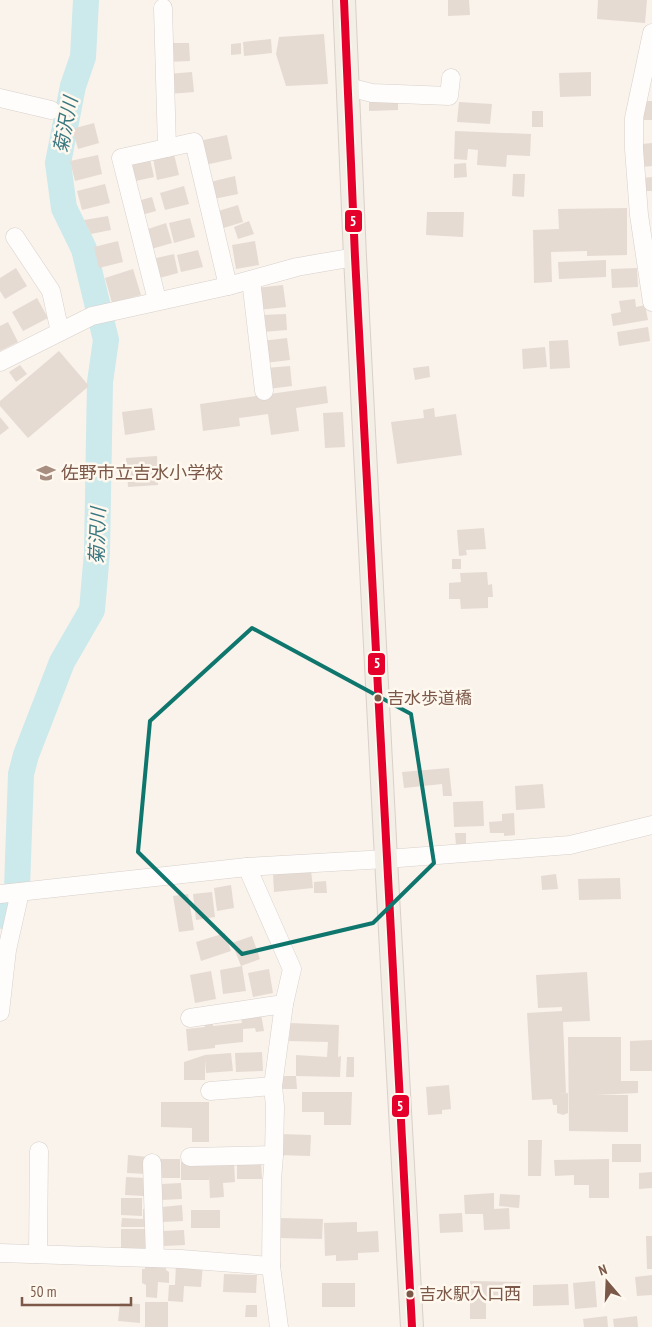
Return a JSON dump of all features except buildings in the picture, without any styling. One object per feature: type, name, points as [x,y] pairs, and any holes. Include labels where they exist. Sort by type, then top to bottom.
[{"type":"main road","points":[[344,0],[355,257],[412,1327]]},
{"type":"street","points":[[163,8],[167,148]]},
{"type":"street","points":[[652,33],[634,118],[634,149],[639,215],[652,302]]},
{"type":"street","points":[[348,86],[372,93],[448,96],[450,78]]},
{"type":"street","points":[[0,98],[51,110]]},
{"type":"street","points":[[157,300],[121,158],[194,142],[228,286]]},
{"type":"street","points":[[15,237],[50,292],[60,332]]},
{"type":"street","points":[[0,362],[92,316],[157,300],[228,286],[297,267],[355,257]]},
{"type":"street","points":[[251,280],[264,391]]},
{"type":"street","points":[[0,894],[247,867],[570,845],[652,825]]},
{"type":"street","points":[[247,867],[292,969],[284,1004],[273,1086],[275,1106],[271,1266],[279,1327]]},
{"type":"street","points":[[0,1012],[7,950],[20,892]]},
{"type":"street","points":[[190,1018],[284,1004]]},
{"type":"street","points":[[210,1091],[273,1086]]},
{"type":"street","points":[[38,1254],[39,1151]]},
{"type":"street","points":[[190,1157],[274,1155]]},
{"type":"street","points":[[152,1163],[155,1258]]},
{"type":"street","points":[[0,1253],[155,1258],[271,1266]]},
{"type":"highlighted area","points":[[252,628],[411,714],[434,863],[373,923],[242,954],[138,852],[150,721]]},
{"type":"waterway","name":"菊沢川","points":[[6,917],[17,888],[21,774],[26,755],[62,662],[92,610],[97,552],[100,382],[106,340],[84,249],[64,208],[58,163],[73,86],[83,57],[86,0]]},
{"type":"transit line","name":"5","points":[[344,0],[355,257],[412,1327]]},
{"type":"place","name":"佐野市立吉水小学校","points":[[46,473]]},
{"type":"place","name":"吉水歩道橋","points":[[378,698]]},
{"type":"place","name":"吉水駅入口西","points":[[410,1294]]}]
